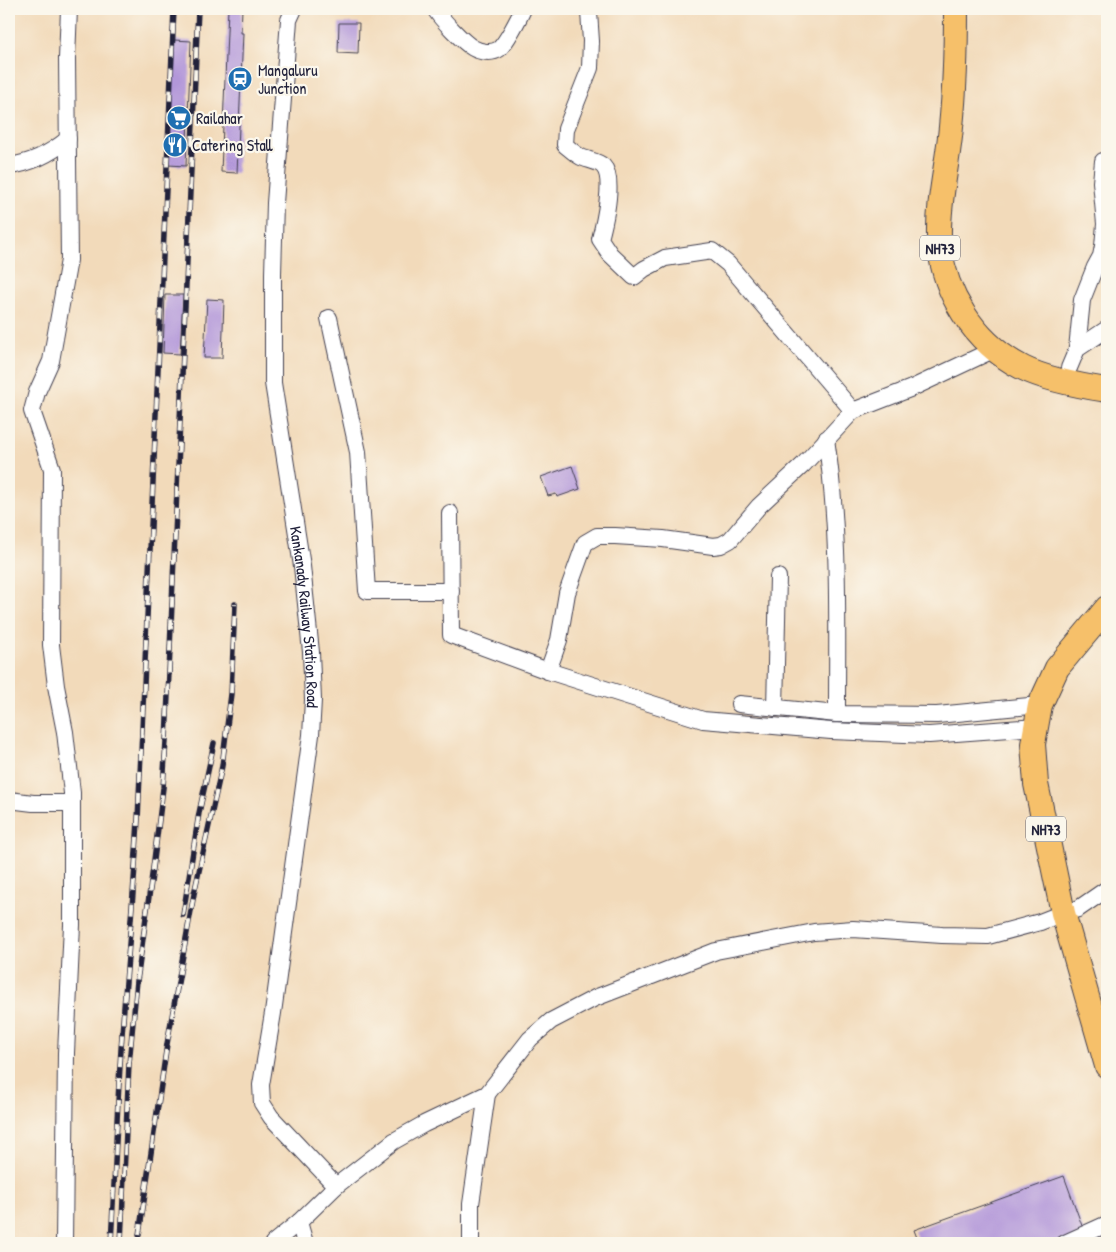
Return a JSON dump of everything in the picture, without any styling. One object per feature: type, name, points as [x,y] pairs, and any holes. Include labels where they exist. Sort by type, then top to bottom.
[{"type":"highway","name":"NH73","points":[[956,9],[953,97],[940,211],[939,237],[947,279],[962,313],[978,334],[995,349],[1023,368],[1065,383],[1107,390]]},
{"type":"highway","name":"NH73","points":[[970,9],[968,82],[954,223],[957,257],[964,283],[975,305],[990,323],[1004,337],[1030,354],[1073,358],[1107,375]]},
{"type":"highway","name":"NH73","points":[[1107,608],[1057,668],[1038,716],[1033,744],[1036,784],[1070,911],[1107,1066]]},
{"type":"highway","name":"NH73","points":[[1107,632],[1070,676],[1056,707],[1051,725],[1049,745],[1051,781],[1070,911],[1107,1011]]},
{"type":"street","points":[[64,1243],[66,1052],[72,925],[72,803],[65,732],[56,686],[51,645],[52,469],[32,411],[37,392],[51,361],[70,260],[67,59],[69,9]]},
{"type":"street","points":[[435,9],[439,16],[472,48],[487,52],[499,49],[517,22],[523,9]]},
{"type":"street","points":[[588,9],[592,41],[590,68],[566,128],[565,145],[579,156],[603,166],[606,173],[609,187],[600,239],[610,254],[634,277],[644,269],[665,258],[712,251],[728,264],[852,411]]},
{"type":"street","name":"Kankanady Railway Station Road","points":[[292,14],[275,203],[273,383],[302,566],[311,652],[313,700],[311,735],[273,1013],[261,1085],[262,1103],[271,1117],[336,1186]]},
{"type":"street","points":[[9,166],[27,164],[54,151],[68,139]]},
{"type":"street","points":[[1073,358],[1082,300],[1101,256],[1103,246],[1105,224],[1101,182],[1103,160]]},
{"type":"street","points":[[328,318],[358,452],[367,591],[451,591]]},
{"type":"street","points":[[1073,358],[1107,329]]},
{"type":"street","points":[[548,672],[559,640],[567,594],[585,543],[598,536],[616,536],[721,545],[730,540],[759,506],[803,464],[852,411],[912,388],[995,349]]},
{"type":"street","points":[[826,439],[832,480],[837,587],[837,714]]},
{"type":"street","points":[[450,513],[451,635],[548,672],[704,720],[832,731],[929,735],[1038,716]]},
{"type":"street","points":[[775,708],[778,577]]},
{"type":"street","points":[[739,704],[837,714],[1038,716]]},
{"type":"street","points":[[9,800],[33,803],[72,803]]},
{"type":"street","points":[[273,1243],[299,1222],[336,1186],[394,1141],[424,1124],[487,1094],[530,1040],[551,1021],[595,998],[716,952],[814,932],[853,929],[988,936],[1040,922],[1070,911],[1107,889]]},
{"type":"street","points":[[471,1243],[471,1204],[487,1094]]},
{"type":"street","points":[[299,1222],[305,1243]]},
{"type":"street","points":[[1065,1243],[1107,1224]]},
{"type":"building","points":[[228,9],[242,9],[241,33],[243,33],[237,173],[221,172]]},
{"type":"building","points":[[339,23],[359,23],[358,54],[338,53]]},
{"type":"building","points":[[174,40],[191,41],[186,166],[168,165]]},
{"type":"building","points":[[165,295],[183,295],[180,354],[163,353]]},
{"type":"building","points":[[207,299],[224,300],[222,358],[204,358]]},
{"type":"building","points":[[572,466],[580,489],[557,497],[556,494],[548,496],[541,477]]},
{"type":"building","points":[[1064,1176],[1085,1234],[1059,1243],[919,1243],[914,1230]]},
{"type":"railway","points":[[111,1243],[120,1061],[138,820],[174,9]]},
{"type":"railway","points":[[121,1243],[129,1064],[137,981],[163,788],[166,741],[198,9]]},
{"type":"railway","points":[[139,1235],[167,1044],[194,894],[222,766],[231,694],[235,604]]},
{"type":"railway","points":[[183,915],[199,813],[214,743]]},
{"type":"place","name":"Mangaluru Junction","points":[[240,79]]},
{"type":"place","name":"Railahar","points":[[179,118]]},
{"type":"place","name":"Catering Stall","points":[[175,145]]}]
